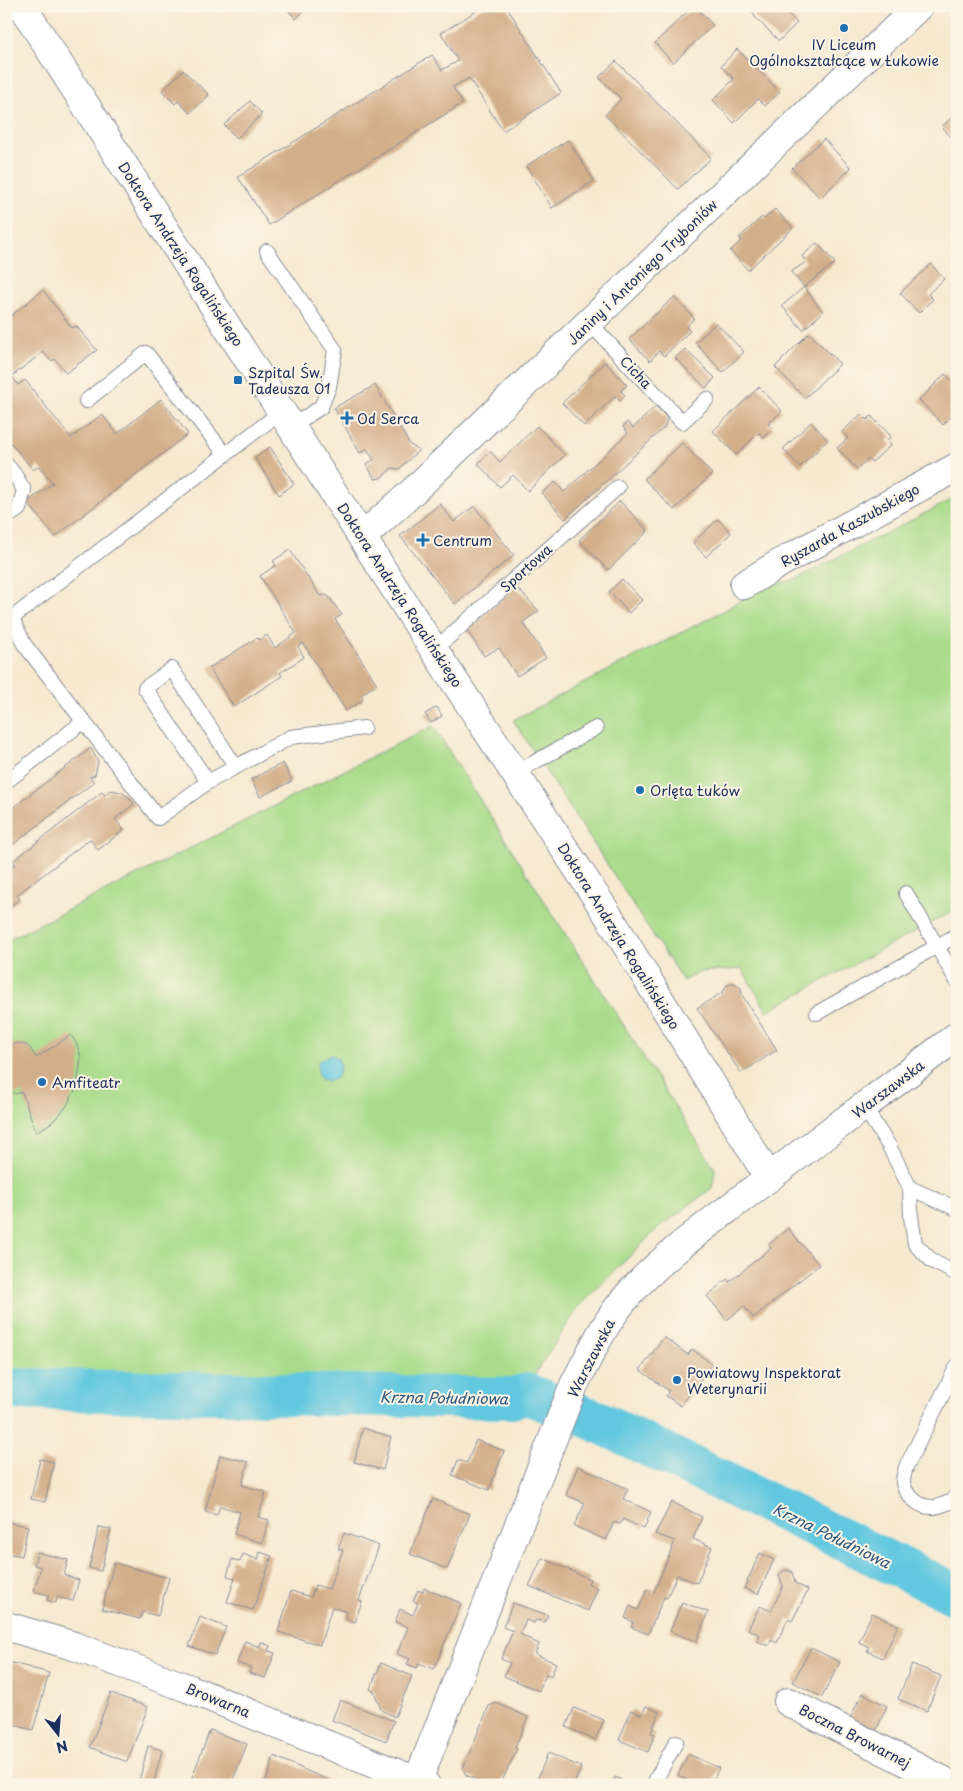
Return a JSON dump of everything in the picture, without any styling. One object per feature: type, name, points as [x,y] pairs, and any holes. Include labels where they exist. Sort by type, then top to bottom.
[{"type":"street","name":"Janiny i Antoniego Tryboniów","points":[[362,536],[409,495],[919,6]]},
{"type":"street","name":"Doktora Andrzeja Rogalińskiego","points":[[23,9],[434,650],[610,918],[769,1178]]},
{"type":"street","name":"Ryszarda Kaszubskiego","points":[[744,585],[780,563],[957,467]]},
{"type":"street","name":"Warszawska","points":[[420,1783],[574,1385],[612,1315],[628,1295],[663,1261],[957,1036]]},
{"type":"street","name":"Browarna","points":[[6,1626],[74,1646],[190,1689],[420,1783]]},
{"type":"street","name":"Boczna Browarnej","points":[[788,1702],[944,1781],[947,1785]]},
{"type":"lane","points":[[267,251],[335,350],[329,387],[321,407],[287,418],[225,454],[9,619],[24,644],[158,818],[208,782],[290,737],[364,728]]},
{"type":"lane","name":"Cicha","points":[[589,322],[682,422],[708,399]]},
{"type":"lane","points":[[86,400],[146,353],[225,454]]},
{"type":"lane","points":[[6,464],[16,475],[24,490],[19,509],[6,518]]},
{"type":"lane","name":"Sportowa","points":[[434,650],[618,487]]},
{"type":"lane","points":[[208,782],[145,688],[172,669],[236,767]]},
{"type":"lane","points":[[6,782],[84,721]]},
{"type":"lane","points":[[516,773],[596,728]]},
{"type":"lane","points":[[906,893],[957,981]]},
{"type":"lane","points":[[818,1013],[957,934]]},
{"type":"lane","points":[[864,1107],[890,1146],[910,1188],[911,1217],[915,1244],[932,1261],[957,1274]]},
{"type":"lane","points":[[910,1188],[957,1208]]},
{"type":"lane","points":[[957,1366],[906,1467],[903,1480],[905,1491],[919,1503],[930,1507],[954,1501],[957,1494]]},
{"type":"lane","points":[[653,1785],[676,1742]]},
{"type":"green space","points":[[957,497],[957,909],[767,1011],[742,969],[700,972],[683,981],[513,720],[723,611],[763,587],[794,580]]},
{"type":"green space","points":[[433,726],[715,1169],[712,1188],[656,1230],[579,1306],[531,1380],[6,1375],[6,941]]},
{"type":"water","points":[[329,1055],[337,1058],[340,1068],[335,1079],[328,1081],[321,1079],[318,1075],[318,1062]]},
{"type":"building","points":[[284,6],[309,6],[296,19]]},
{"type":"building","points":[[484,6],[506,6],[561,93],[503,131],[469,78],[453,87],[463,103],[269,225],[238,177],[432,55],[442,70],[458,61],[441,33]]},
{"type":"building","points":[[693,6],[713,25],[673,63],[655,43]]},
{"type":"building","points":[[747,6],[781,6],[797,23],[779,41],[754,16]]},
{"type":"building","points":[[737,49],[780,92],[765,106],[758,99],[734,123],[713,100],[734,79],[721,66]]},
{"type":"building","points":[[616,61],[711,158],[678,189],[605,115],[621,99],[599,77]]},
{"type":"building","points":[[183,70],[209,95],[190,113],[178,101],[175,104],[162,91]]},
{"type":"building","points":[[250,101],[262,114],[237,138],[224,125]]},
{"type":"building","points":[[957,112],[957,143],[942,127]]},
{"type":"building","points":[[824,139],[851,168],[820,198],[792,168]]},
{"type":"building","points":[[568,140],[594,181],[552,208],[526,166]]},
{"type":"building","points":[[775,209],[793,228],[748,270],[730,251],[742,240],[739,238],[762,217],[764,219]]},
{"type":"building","points":[[817,243],[835,263],[804,287],[791,272],[806,262],[802,256]]},
{"type":"building","points":[[931,264],[944,279],[928,294],[933,299],[919,313],[900,293]]},
{"type":"building","points":[[804,287],[823,312],[803,330],[782,306]]},
{"type":"building","points":[[43,290],[72,328],[76,326],[97,350],[66,373],[55,359],[51,361],[43,352],[12,376],[18,385],[25,380],[71,438],[102,414],[117,434],[161,399],[188,434],[55,537],[27,502],[53,483],[39,466],[33,470],[6,437],[6,320]]},
{"type":"building","points":[[674,297],[694,318],[686,327],[690,331],[664,356],[659,351],[650,361],[629,339]]},
{"type":"building","points":[[716,323],[744,352],[723,372],[695,343]]},
{"type":"building","points":[[809,333],[840,364],[805,398],[775,367]]},
{"type":"building","points":[[685,349],[715,378],[706,388],[675,358]]},
{"type":"building","points":[[605,362],[627,385],[621,391],[625,395],[620,401],[615,396],[584,426],[562,403]]},
{"type":"building","points":[[945,374],[957,386],[957,411],[943,425],[919,400]]},
{"type":"building","points":[[375,385],[410,445],[419,450],[399,469],[392,468],[381,478],[375,479],[366,464],[374,460],[367,449],[360,453],[334,408]]},
{"type":"building","points":[[759,387],[782,411],[768,424],[773,429],[764,438],[759,433],[736,455],[713,431]]},
{"type":"building","points":[[656,406],[667,418],[665,427],[565,519],[542,493],[555,482],[564,492],[628,433],[623,427],[627,422],[633,428]]},
{"type":"building","points":[[861,414],[867,420],[871,416],[891,436],[887,441],[891,445],[872,462],[868,459],[857,469],[837,448],[848,438],[842,432]]},
{"type":"building","points":[[811,422],[828,440],[800,467],[783,449]]},
{"type":"building","points":[[537,426],[565,455],[528,491],[513,475],[500,487],[478,464],[490,451],[500,462]]},
{"type":"building","points":[[682,443],[712,474],[674,510],[644,479]]},
{"type":"building","points":[[270,447],[294,484],[279,495],[255,458]]},
{"type":"building","points":[[620,501],[648,531],[608,570],[579,540]]},
{"type":"building","points":[[440,504],[454,522],[474,506],[514,555],[455,604],[400,536]]},
{"type":"building","points":[[718,519],[731,533],[706,557],[693,543]]},
{"type":"building","points":[[290,550],[320,596],[328,596],[342,615],[335,619],[377,684],[361,695],[363,700],[346,711],[303,643],[298,647],[304,657],[280,673],[282,676],[234,707],[209,668],[257,638],[259,640],[267,635],[275,648],[296,633],[260,576],[276,565],[273,561]]},
{"type":"building","points":[[622,579],[642,600],[629,613],[609,592]]},
{"type":"building","points":[[516,587],[539,611],[523,622],[546,658],[517,676],[499,648],[484,656],[467,631]]},
{"type":"building","points":[[437,707],[442,716],[431,723],[425,714]]},
{"type":"building","points":[[91,748],[98,762],[95,775],[90,777],[94,782],[6,850],[6,813]]},
{"type":"building","points":[[283,763],[292,781],[260,797],[251,779]]},
{"type":"building","points":[[110,790],[121,792],[129,797],[134,804],[115,819],[124,830],[98,850],[90,839],[17,895],[20,899],[6,909],[6,871],[15,864],[13,861],[102,792],[105,795]]},
{"type":"building","points":[[733,983],[741,988],[742,995],[777,1050],[741,1073],[697,1008],[723,992],[726,986]]},
{"type":"building","name":"Amfiteatr","points":[[71,1035],[81,1057],[77,1087],[60,1114],[51,1123],[36,1132],[22,1092],[16,1094],[6,1091],[6,1049],[10,1045],[18,1043],[27,1045],[36,1058]]},
{"type":"building","points":[[788,1228],[819,1265],[753,1318],[744,1306],[727,1320],[707,1296],[727,1279],[729,1282],[771,1248],[768,1245]]},
{"type":"building","name":"Powiatowy Inspektorat Weterynarii","points":[[664,1337],[688,1355],[692,1349],[712,1364],[681,1406],[666,1396],[669,1391],[640,1370]]},
{"type":"building","points":[[363,1428],[391,1437],[383,1470],[354,1462]]},
{"type":"building","points":[[476,1440],[504,1451],[489,1490],[452,1475],[458,1460],[467,1463]]},
{"type":"building","points":[[220,1455],[248,1462],[242,1485],[266,1492],[258,1517],[269,1520],[262,1543],[234,1534],[240,1512],[220,1506],[217,1515],[205,1512]]},
{"type":"building","points":[[40,1459],[54,1462],[45,1502],[31,1499]]},
{"type":"building","points":[[578,1466],[628,1489],[623,1499],[651,1512],[644,1529],[623,1519],[620,1524],[614,1522],[606,1540],[574,1526],[585,1503],[566,1495]]},
{"type":"building","points":[[433,1499],[470,1514],[447,1569],[410,1554]]},
{"type":"building","points":[[672,1502],[702,1517],[693,1539],[712,1547],[697,1583],[677,1575],[667,1598],[664,1597],[648,1634],[631,1627],[633,1622],[625,1618],[630,1606],[638,1610],[647,1589],[654,1592],[675,1541],[655,1534]]},
{"type":"building","points":[[6,1520],[11,1521],[10,1523],[28,1526],[22,1556],[6,1553]]},
{"type":"building","points":[[99,1527],[111,1529],[101,1571],[89,1568]]},
{"type":"building","points":[[344,1533],[379,1546],[359,1600],[362,1601],[355,1622],[346,1619],[347,1612],[332,1607],[320,1645],[278,1632],[291,1591],[311,1597],[315,1585],[329,1589],[343,1550],[338,1549]]},
{"type":"building","points":[[37,1552],[68,1560],[64,1575],[79,1580],[73,1601],[57,1597],[56,1603],[47,1600],[49,1595],[34,1591],[41,1567],[34,1565]]},
{"type":"building","points":[[260,1552],[272,1556],[253,1610],[227,1602],[235,1578],[227,1576],[232,1559],[240,1562],[243,1554],[258,1560]]},
{"type":"building","points":[[760,1553],[774,1560],[758,1594],[744,1588]]},
{"type":"building","points":[[542,1558],[590,1579],[588,1584],[598,1588],[588,1611],[529,1586]]},
{"type":"building","points":[[114,1563],[169,1578],[158,1616],[142,1612],[140,1619],[102,1609]]},
{"type":"building","points":[[787,1570],[792,1572],[795,1583],[808,1590],[792,1621],[788,1619],[777,1643],[771,1640],[769,1645],[766,1645],[757,1641],[760,1635],[748,1629],[760,1606],[771,1611],[783,1586],[779,1575]]},
{"type":"building","points":[[424,1588],[461,1603],[434,1669],[419,1663],[417,1668],[407,1664],[410,1659],[397,1654],[408,1627],[395,1622],[400,1609],[413,1615],[418,1603],[413,1601],[418,1590],[423,1592]]},
{"type":"building","points":[[682,1602],[708,1612],[696,1642],[670,1631]]},
{"type":"building","points":[[513,1603],[548,1615],[545,1622],[536,1620],[534,1623],[526,1620],[520,1634],[539,1644],[535,1654],[556,1663],[551,1676],[546,1674],[539,1691],[504,1676],[510,1663],[501,1659],[513,1631],[503,1627]]},
{"type":"building","points":[[872,1613],[898,1625],[883,1658],[867,1651],[869,1647],[859,1642]]},
{"type":"building","points":[[200,1617],[226,1627],[215,1655],[189,1646]]},
{"type":"building","points":[[245,1641],[259,1647],[261,1642],[270,1646],[268,1651],[275,1653],[265,1678],[249,1673],[251,1668],[237,1663]]},
{"type":"building","points":[[811,1648],[840,1662],[822,1697],[793,1682]]},
{"type":"building","points":[[9,1662],[49,1673],[33,1730],[6,1723],[6,1673]]},
{"type":"building","points":[[381,1663],[412,1676],[395,1717],[381,1710],[374,1691],[370,1689]]},
{"type":"building","points":[[912,1664],[941,1676],[927,1711],[898,1699]]},
{"type":"building","points":[[111,1693],[148,1707],[127,1762],[90,1747]]},
{"type":"building","points":[[862,1693],[887,1706],[874,1735],[848,1723]]},
{"type":"building","points":[[340,1700],[394,1721],[386,1741],[332,1720]]},
{"type":"building","points":[[496,1703],[528,1717],[515,1748],[517,1749],[500,1785],[489,1785],[466,1775],[463,1768],[489,1706]]},
{"type":"building","points":[[646,1706],[659,1712],[651,1733],[655,1734],[648,1752],[619,1740],[631,1710],[642,1715]]},
{"type":"building","points":[[574,1708],[604,1720],[595,1740],[566,1727]]},
{"type":"building","points":[[210,1730],[247,1744],[231,1785],[189,1785]]},
{"type":"building","points":[[148,1746],[162,1750],[153,1785],[138,1785]]},
{"type":"building","points":[[548,1753],[581,1767],[574,1785],[535,1785]]},
{"type":"building","points":[[688,1754],[719,1768],[711,1785],[697,1785],[678,1775]]},
{"type":"building","points":[[274,1756],[314,1774],[339,1785],[265,1785]]},
{"type":"building","points":[[615,1777],[632,1785],[612,1785]]},
{"type":"waterway","name":"Krzna Południowa","points":[[6,1389],[512,1398],[527,1394],[597,1421],[957,1595]]},
{"type":"place","name":"IV Liceum Ogólnokształcące w Łukowie","points":[[844,28]]},
{"type":"place","name":"Szpital Św. Tadeusza 01","points":[[238,380]]},
{"type":"place","name":"Od Serca","points":[[347,418]]},
{"type":"place","name":"Centrum","points":[[423,540]]},
{"type":"place","name":"Orlęta Łuków","points":[[640,790]]},
{"type":"place","name":"Amfiteatr","points":[[42,1082]]},
{"type":"place","name":"Powiatowy Inspektorat Weterynarii","points":[[677,1380]]}]
